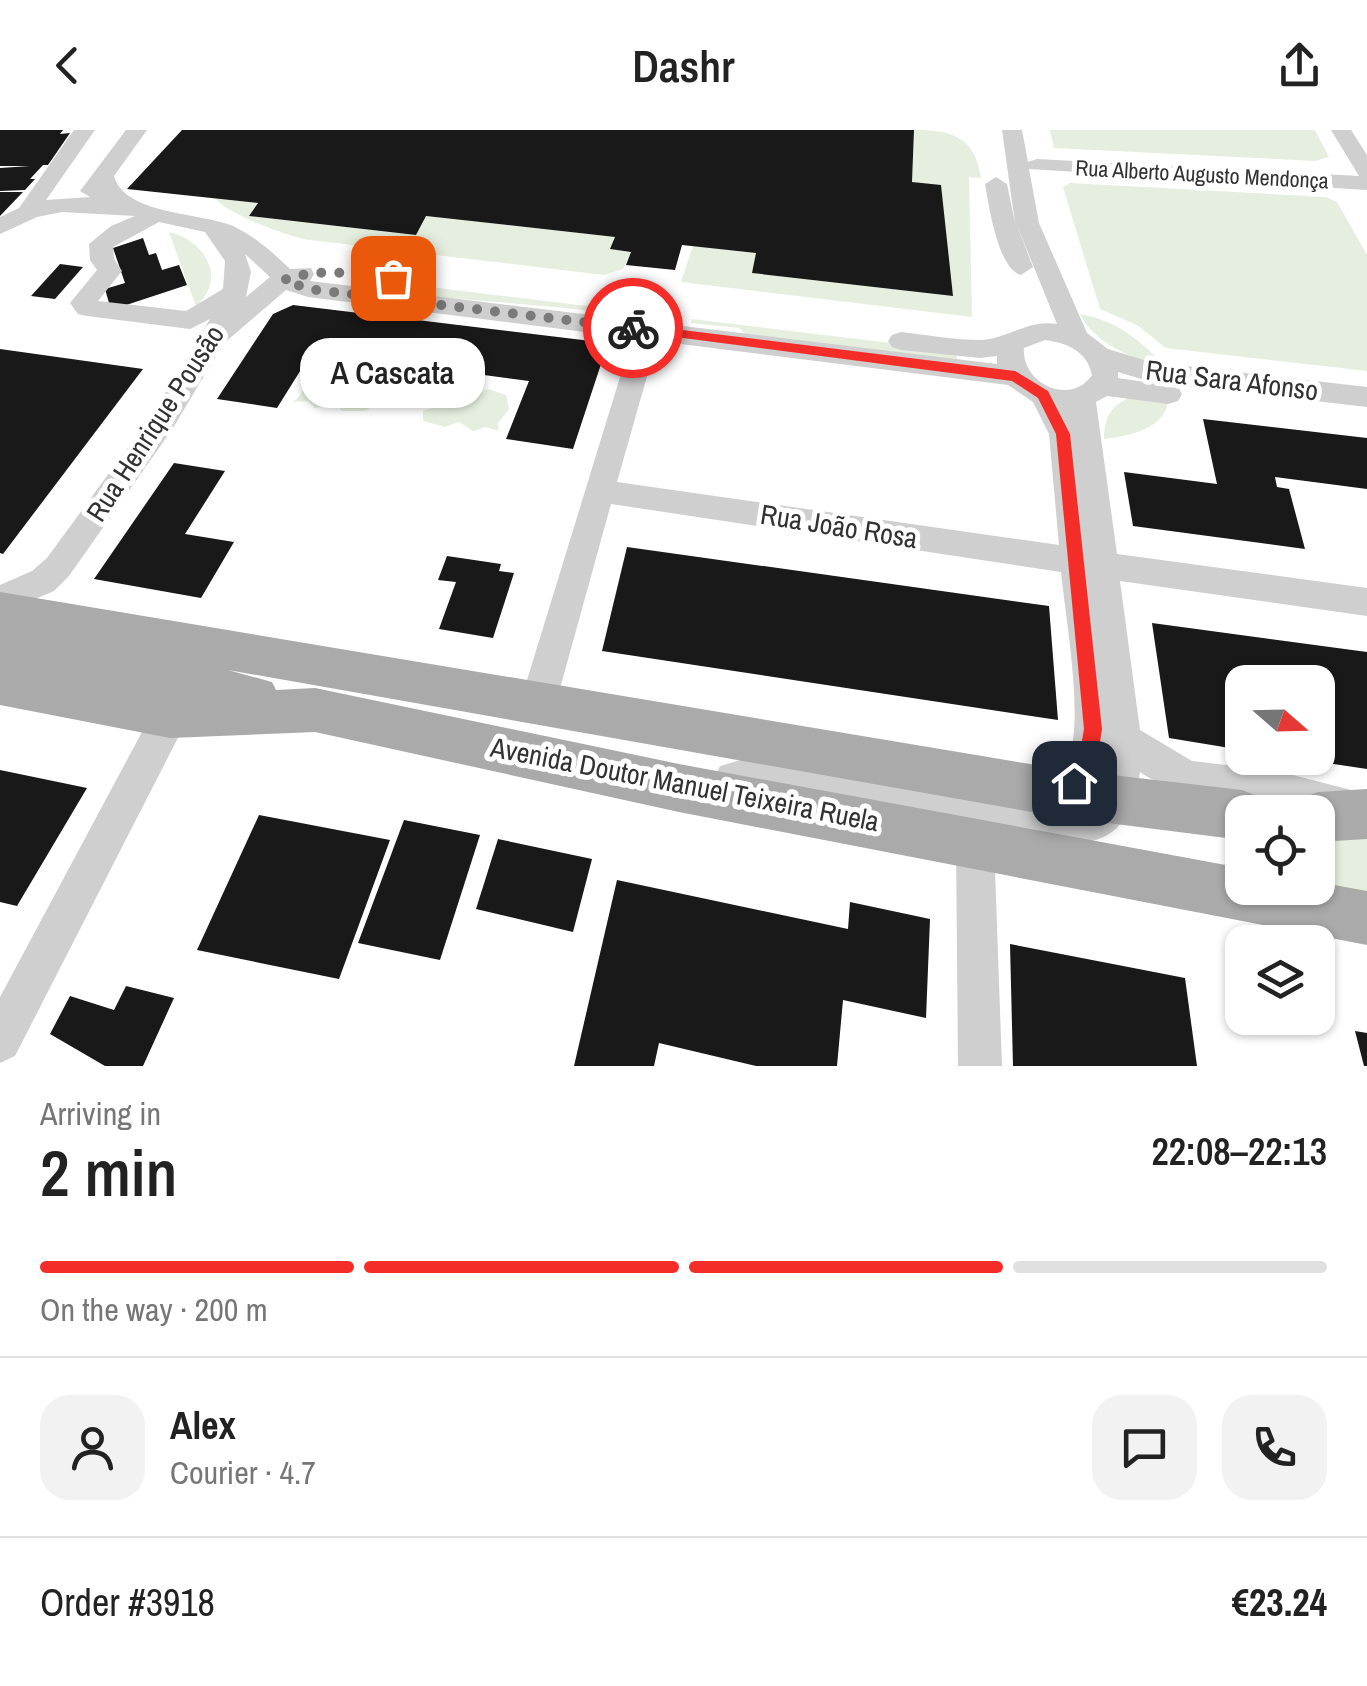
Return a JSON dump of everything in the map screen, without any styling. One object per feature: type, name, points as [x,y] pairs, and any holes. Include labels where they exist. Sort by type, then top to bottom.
[{"type":"main road","name":"Avenida Doutor Manuel Teixeira Ruela","points":[[0,611],[1060,793],[1225,813]]},
{"type":"main road","points":[[0,645],[164,696]]},
{"type":"main road","name":"Avenida Doutor Manuel Teixeira Ruela","points":[[0,684],[315,710],[679,788],[1367,918]]},
{"type":"main road","points":[[1335,816],[1367,813]]},
{"type":"street","points":[[37,208],[44,182],[85,130]]},
{"type":"street","points":[[0,227],[37,208],[81,197],[103,176],[138,130]]},
{"type":"street","points":[[1012,130],[1027,224],[1070,326]]},
{"type":"street","points":[[1029,130],[1070,326]]},
{"type":"street","points":[[1341,130],[1367,172]]},
{"type":"street","name":"Rua Alberto Augusto Mendonça","points":[[1037,165],[1367,182]]},
{"type":"street","points":[[103,176],[112,198],[148,212]]},
{"type":"street","points":[[996,184],[1005,228],[1020,266],[1100,356],[1106,376],[1093,392],[1093,729],[1088,761],[1074,783],[1060,793]]},
{"type":"street","name":"Rua Henrique Pousão","points":[[37,208],[102,204],[199,223],[232,236],[259,253],[284,280]]},
{"type":"street","points":[[148,212],[101,244],[99,251],[110,270],[86,296],[86,308],[190,320],[234,294]]},
{"type":"street","name":"Rua Henrique Pousão","points":[[0,600],[43,581],[58,567],[164,418],[214,338],[234,294],[239,270],[237,258],[219,237],[199,223]]},
{"type":"street","points":[[214,338],[284,280],[304,273],[334,271],[966,348],[1011,345],[1031,333],[1070,326]]},
{"type":"street","points":[[284,280],[308,289],[1015,376],[1043,395],[1063,434],[1124,740],[1124,773],[1116,801],[1104,819],[1080,824],[744,777],[679,788]]},
{"type":"street","points":[[538,704],[647,330]]},
{"type":"street","points":[[1011,345],[1009,365],[1015,376]]},
{"type":"street","name":"Rua Sara Afonso","points":[[1100,356],[1151,372],[1367,397]]},
{"type":"street","points":[[1043,395],[1093,392]]},
{"type":"street","name":"Rua Sara Afonso","points":[[1093,392],[1367,418]]},
{"type":"street","name":"Rua João Rosa","points":[[600,491],[1367,602]]},
{"type":"street","points":[[0,1041],[164,696]]},
{"type":"street","points":[[1124,740],[1167,769],[1192,779],[1277,790],[1367,813]]},
{"type":"street","points":[[975,841],[980,1066]]},
{"type":"green space","points":[[914,130],[951,134],[967,145],[978,164],[981,178],[969,177],[972,317],[681,282],[693,246],[756,253],[753,273],[952,296],[941,186],[912,182]]},
{"type":"green space","points":[[1050,130],[1315,130],[1329,157],[1315,161],[1054,148]]},
{"type":"green space","points":[[1070,183],[1326,197],[1337,202],[1367,255],[1367,371],[1166,348],[1137,325],[1100,309],[1063,187]]},
{"type":"green space","points":[[215,198],[258,203],[250,216],[415,235],[426,216],[615,237],[611,249],[631,252],[623,269],[604,275],[310,240],[259,224]]},
{"type":"green space","points":[[169,232],[192,243],[208,262],[210,284],[196,306]]},
{"type":"green space","points":[[364,279],[612,309],[611,313],[358,289]]},
{"type":"green space","points":[[1080,314],[1126,332],[1162,364],[1115,348],[1094,333]]},
{"type":"green space","points":[[692,319],[957,351],[957,362],[749,336],[739,328],[691,323]]},
{"type":"green space","points":[[364,363],[374,369],[386,366],[388,377],[383,386],[367,391],[376,403],[366,411],[342,411],[335,403],[315,408],[308,401],[293,402],[318,371],[341,370],[340,377],[346,377],[348,368]]},
{"type":"green space","points":[[448,376],[458,381],[470,378],[480,387],[475,396],[488,389],[506,395],[509,409],[498,423],[499,431],[486,427],[473,431],[459,422],[445,427],[423,421],[423,411],[441,405],[433,391]]},
{"type":"green space","points":[[1129,398],[1168,399],[1166,409],[1154,424],[1135,433],[1104,439],[1109,414]]},
{"type":"green space","points":[[1335,831],[1367,832],[1367,893],[1335,888]]},
{"type":"building","points":[[0,130],[70,133],[25,190],[0,191],[0,168],[30,166],[0,166]]},
{"type":"building","points":[[182,130],[914,130],[912,182],[941,185],[953,296],[752,273],[756,253],[682,245],[675,270],[626,265],[631,252],[610,249],[615,237],[426,216],[416,235],[249,216],[258,203],[127,189]]},
{"type":"building","points":[[0,192],[23,192],[0,216]]},
{"type":"building","points":[[143,238],[149,255],[156,253],[162,270],[179,265],[187,285],[111,310],[105,289],[125,283],[113,248]]},
{"type":"building","points":[[60,264],[83,267],[55,299],[31,296]]},
{"type":"building","points":[[293,305],[591,341],[604,355],[573,449],[506,439],[529,381],[312,352],[277,408],[217,399],[273,314]]},
{"type":"building","points":[[0,349],[143,369],[3,554],[0,553]]},
{"type":"building","points":[[1203,419],[1367,438],[1367,489],[1275,477],[1277,487],[1289,489],[1305,549],[1133,526],[1124,472],[1217,484]]},
{"type":"building","points":[[174,463],[225,471],[185,534],[234,542],[201,598],[94,579]]},
{"type":"building","points":[[627,547],[1049,606],[1058,720],[602,651]]},
{"type":"building","points":[[447,556],[501,564],[499,571],[514,573],[493,638],[439,629],[456,582],[438,580]]},
{"type":"building","points":[[1152,623],[1367,652],[1367,769],[1335,764],[1335,665],[1225,665],[1225,747],[1169,738]]},
{"type":"building","points":[[0,770],[87,788],[17,906],[0,902]]},
{"type":"building","points":[[259,815],[390,840],[339,979],[197,950]]},
{"type":"building","points":[[404,820],[480,835],[440,960],[358,943]]},
{"type":"building","points":[[498,839],[592,859],[573,932],[476,909]]},
{"type":"building","points":[[617,880],[848,929],[850,902],[930,919],[926,1018],[843,1000],[837,1066],[756,1066],[659,1043],[654,1066],[574,1066]]},
{"type":"building","points":[[1010,944],[1185,978],[1197,1066],[1013,1066]]},
{"type":"building","points":[[126,986],[174,998],[143,1066],[105,1066],[50,1034],[70,996],[114,1010]]},
{"type":"building","points":[[1355,1031],[1367,1033],[1367,1066],[1364,1066]]},
{"type":"way so far","points":[[393,278],[334,271],[304,273],[284,280],[308,289],[633,328]]},
{"type":"place","name":"A Cascata","points":[[393,278]]},
{"type":"route","points":[[633,328],[1015,376],[1043,395],[1063,434],[1093,729],[1088,761],[1074,783]]}]
